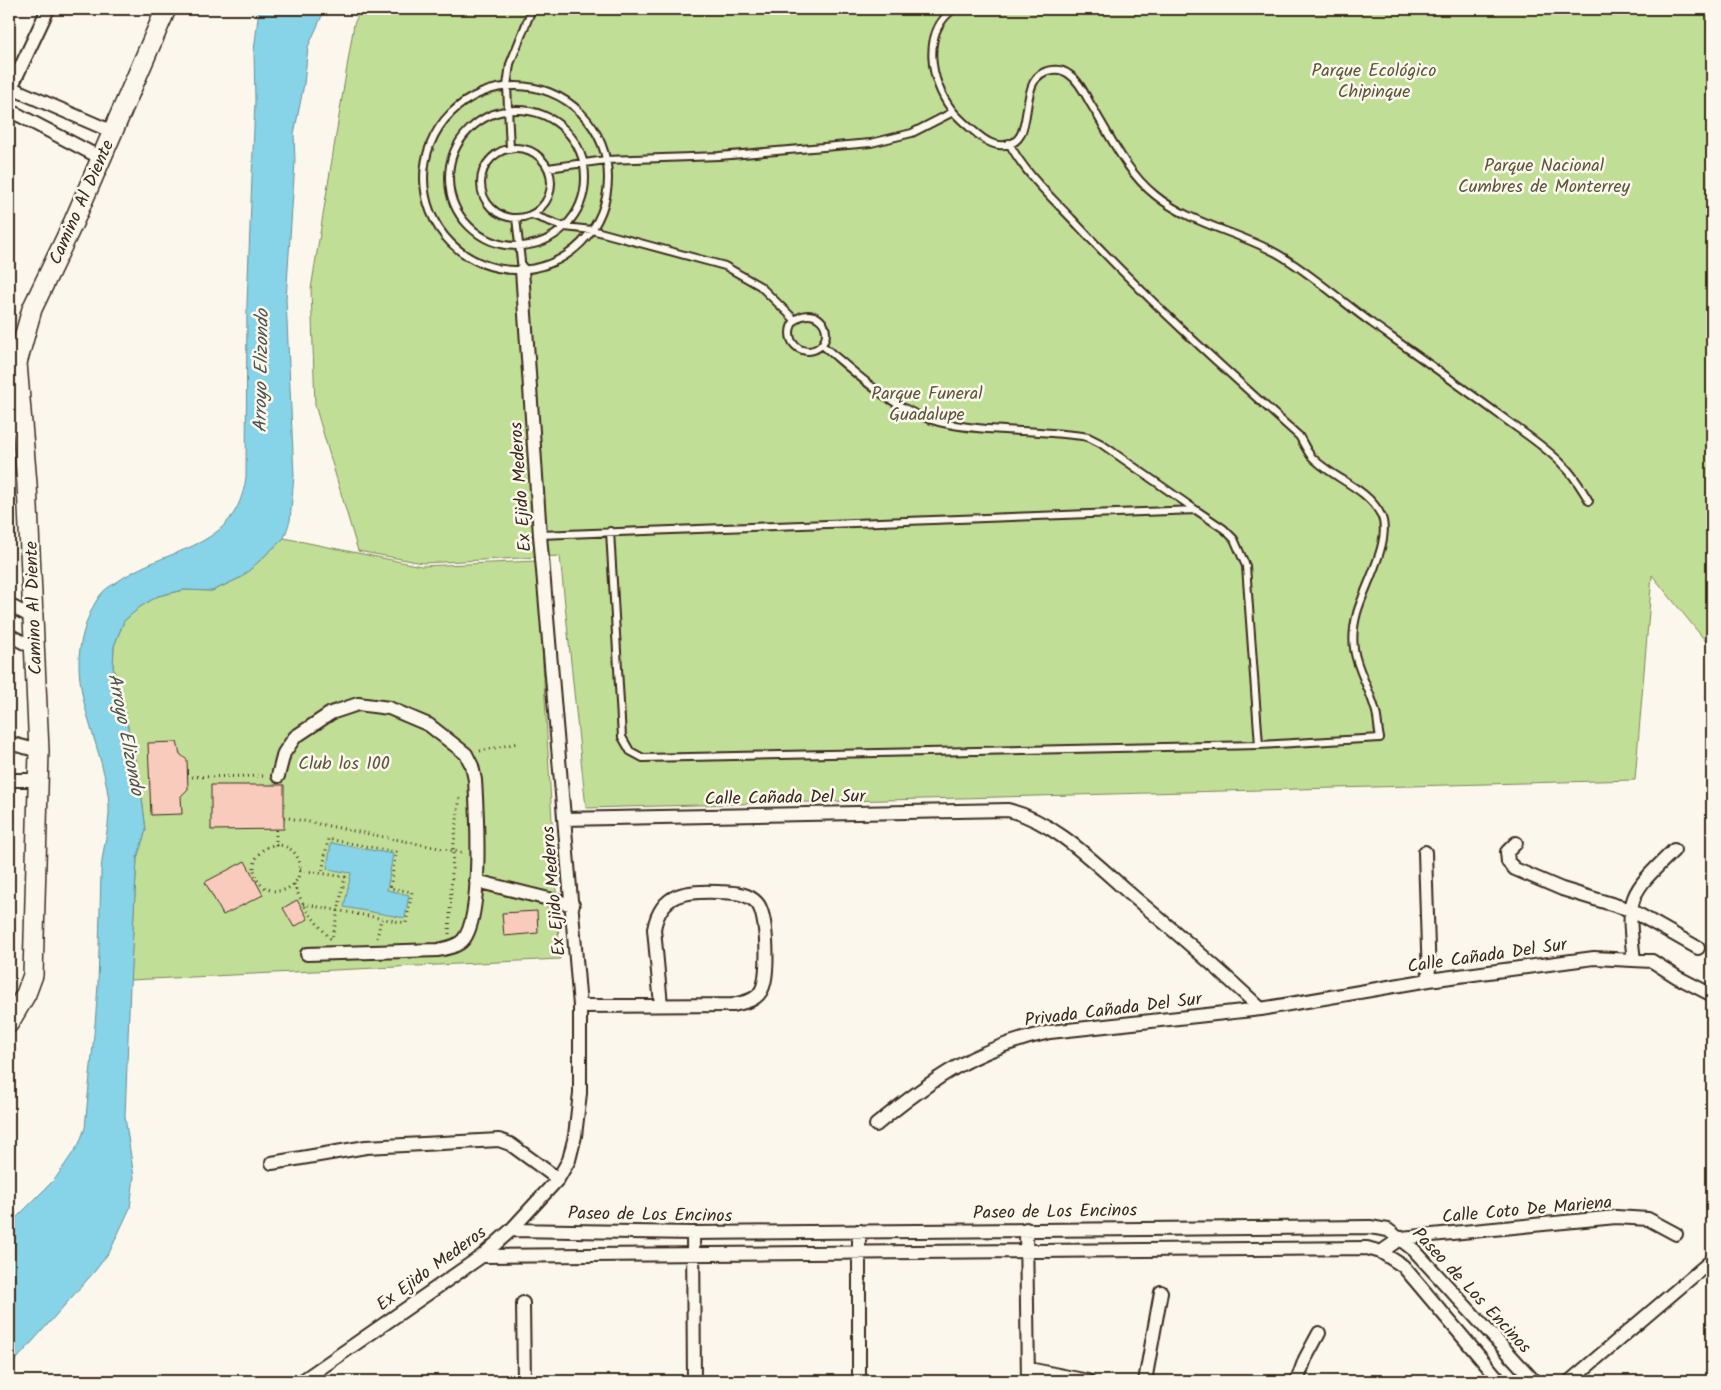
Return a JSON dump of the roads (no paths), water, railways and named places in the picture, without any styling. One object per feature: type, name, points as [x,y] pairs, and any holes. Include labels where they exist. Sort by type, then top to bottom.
[{"type":"street","points":[[48,9],[10,88],[113,132]]},
{"type":"street","name":"Camino Al Diente","points":[[9,1023],[26,994],[33,974],[39,780],[34,648],[16,427],[16,377],[19,347],[25,327],[166,9]]},
{"type":"street","points":[[9,110],[101,158]]},
{"type":"street","name":"Ex Ejido Mederos","points":[[302,1381],[482,1256],[511,1230],[558,1179],[569,1160],[575,1136],[580,1093],[580,1006],[573,905],[540,535],[522,270]]},
{"type":"street","points":[[9,605],[32,618]]},
{"type":"street","points":[[9,635],[34,648]]},
{"type":"street","points":[[278,776],[284,753],[295,737],[331,714],[358,704],[389,708],[429,725],[466,754],[475,780],[476,881],[471,923],[468,933],[462,941],[450,948],[419,951],[306,954]]},
{"type":"street","points":[[9,743],[39,750]]},
{"type":"street","points":[[9,780],[39,780]]},
{"type":"street","name":"Calle Cañada Del Sur","points":[[564,819],[1008,810],[1026,815],[1067,840],[1223,973],[1261,1009],[1429,980],[1563,960],[1594,958],[1652,961],[1677,977],[1712,995]]},
{"type":"street","points":[[1516,843],[1507,852],[1508,862],[1515,870],[1562,889],[1631,910],[1698,948]]},
{"type":"street","points":[[1634,960],[1630,924],[1632,900],[1644,879],[1674,850]]},
{"type":"street","points":[[1425,852],[1429,980]]},
{"type":"street","points":[[476,881],[573,905]]},
{"type":"street","points":[[580,1006],[733,1005],[752,1000],[762,989],[766,967],[764,917],[759,905],[753,899],[731,893],[694,891],[675,897],[661,909],[654,929],[661,1005]]},
{"type":"street","name":"Privada Cañada Del Sur","points":[[876,1125],[930,1082],[985,1052],[1020,1038],[1050,1032],[1261,1009]]},
{"type":"street","points":[[272,1163],[366,1148],[492,1140],[510,1144],[558,1179]]},
{"type":"street","name":"Calle Coto De Mariena","points":[[1381,1252],[1401,1238],[1635,1217],[1654,1222],[1676,1234]]},
{"type":"street","name":"Paseo de Los Encinos","points":[[511,1230],[693,1234],[1358,1226],[1388,1230],[1401,1238],[1534,1381]]},
{"type":"street","points":[[1026,1229],[1029,1375],[1088,1381]]},
{"type":"street","points":[[859,1231],[859,1381]]},
{"type":"street","points":[[693,1234],[694,1381]]},
{"type":"street","name":"Paseo de Los Encinos","points":[[482,1256],[1367,1248],[1381,1252],[1398,1262],[1500,1381]]},
{"type":"street","points":[[1570,1381],[1712,1260]]},
{"type":"street","points":[[1145,1381],[1161,1292]]},
{"type":"street","points":[[523,1303],[524,1381]]},
{"type":"street","points":[[1297,1381],[1305,1359],[1319,1333]]},
{"type":"lane","points":[[510,148],[507,86],[510,64],[532,9]]},
{"type":"lane","points":[[954,9],[946,17],[936,33],[932,45],[932,56],[939,86],[953,112],[986,140],[998,145],[1009,143],[1023,132],[1032,85],[1036,77],[1050,70],[1060,70],[1070,75],[1081,88],[1130,167],[1143,185],[1156,196],[1178,211],[1258,244],[1300,268],[1356,312],[1462,386],[1544,448],[1564,465],[1589,501]]},
{"type":"lane","points":[[507,86],[534,88],[560,97],[581,113],[597,134],[606,160],[608,184],[605,200],[592,230],[573,250],[549,264],[522,270],[493,268],[467,257],[460,251],[445,238],[430,214],[424,186],[426,157],[437,131],[443,123],[455,109],[479,94],[507,86]]},
{"type":"lane","points":[[508,110],[534,112],[547,116],[564,127],[576,143],[583,163],[585,185],[579,207],[565,226],[552,237],[536,243],[519,246],[492,241],[468,226],[457,211],[450,193],[449,174],[452,156],[461,139],[474,125],[490,115],[508,110]]},
{"type":"lane","points":[[548,168],[606,160],[719,156],[871,143],[912,133],[953,112]]},
{"type":"lane","points":[[610,531],[622,737],[625,744],[635,755],[644,758],[1259,745],[1380,738],[1376,712],[1356,662],[1354,634],[1357,613],[1382,544],[1385,527],[1381,514],[1371,501],[1311,456],[1299,436],[1188,337],[1098,248],[1018,161],[1009,143]]},
{"type":"lane","points":[[510,148],[521,148],[532,152],[548,168],[551,181],[549,194],[543,206],[532,214],[516,218],[505,217],[494,211],[486,203],[481,186],[483,170],[499,152],[510,148]]},
{"type":"lane","points":[[532,214],[565,226],[592,230],[725,266],[744,275],[760,286],[795,320]]},
{"type":"lane","points":[[516,218],[522,270]]},
{"type":"lane","points":[[810,314],[821,320],[827,331],[822,345],[810,351],[804,351],[793,344],[790,331],[795,320],[810,314]]},
{"type":"lane","points":[[822,345],[857,374],[897,403],[938,422],[961,426],[1088,437],[1100,443],[1224,528],[1234,539],[1246,566],[1259,745]]},
{"type":"lane","points":[[540,535],[1196,510]]},
{"type":"water","name":"Arroyo Elizondo","points":[[259,9],[325,9],[308,47],[304,84],[294,134],[295,162],[286,299],[294,476],[290,521],[284,538],[242,577],[212,591],[184,590],[158,596],[140,607],[124,621],[114,646],[113,667],[122,699],[140,783],[146,830],[137,858],[130,986],[125,1117],[134,1177],[130,1208],[110,1251],[95,1271],[9,1368],[9,1225],[55,1179],[79,1144],[85,1128],[98,985],[101,872],[109,805],[102,764],[89,722],[80,679],[79,659],[83,633],[92,609],[106,589],[140,569],[198,543],[215,533],[229,519],[240,501],[246,477],[247,303],[255,101],[254,51]]},
{"type":"water","points":[[331,843],[393,854],[387,890],[409,895],[405,918],[344,907],[351,873],[327,869]]},
{"type":"park label","name":"Parque Ecológico Chipinque","points":[[1374,80]]},
{"type":"park label","name":"Parque Nacional Cumbres de Monterrey","points":[[1544,175]]},
{"type":"park label","name":"Parque Funeral Guadalupe","points":[[927,403]]},
{"type":"park label","name":"Club los 100","points":[[344,763]]}]
